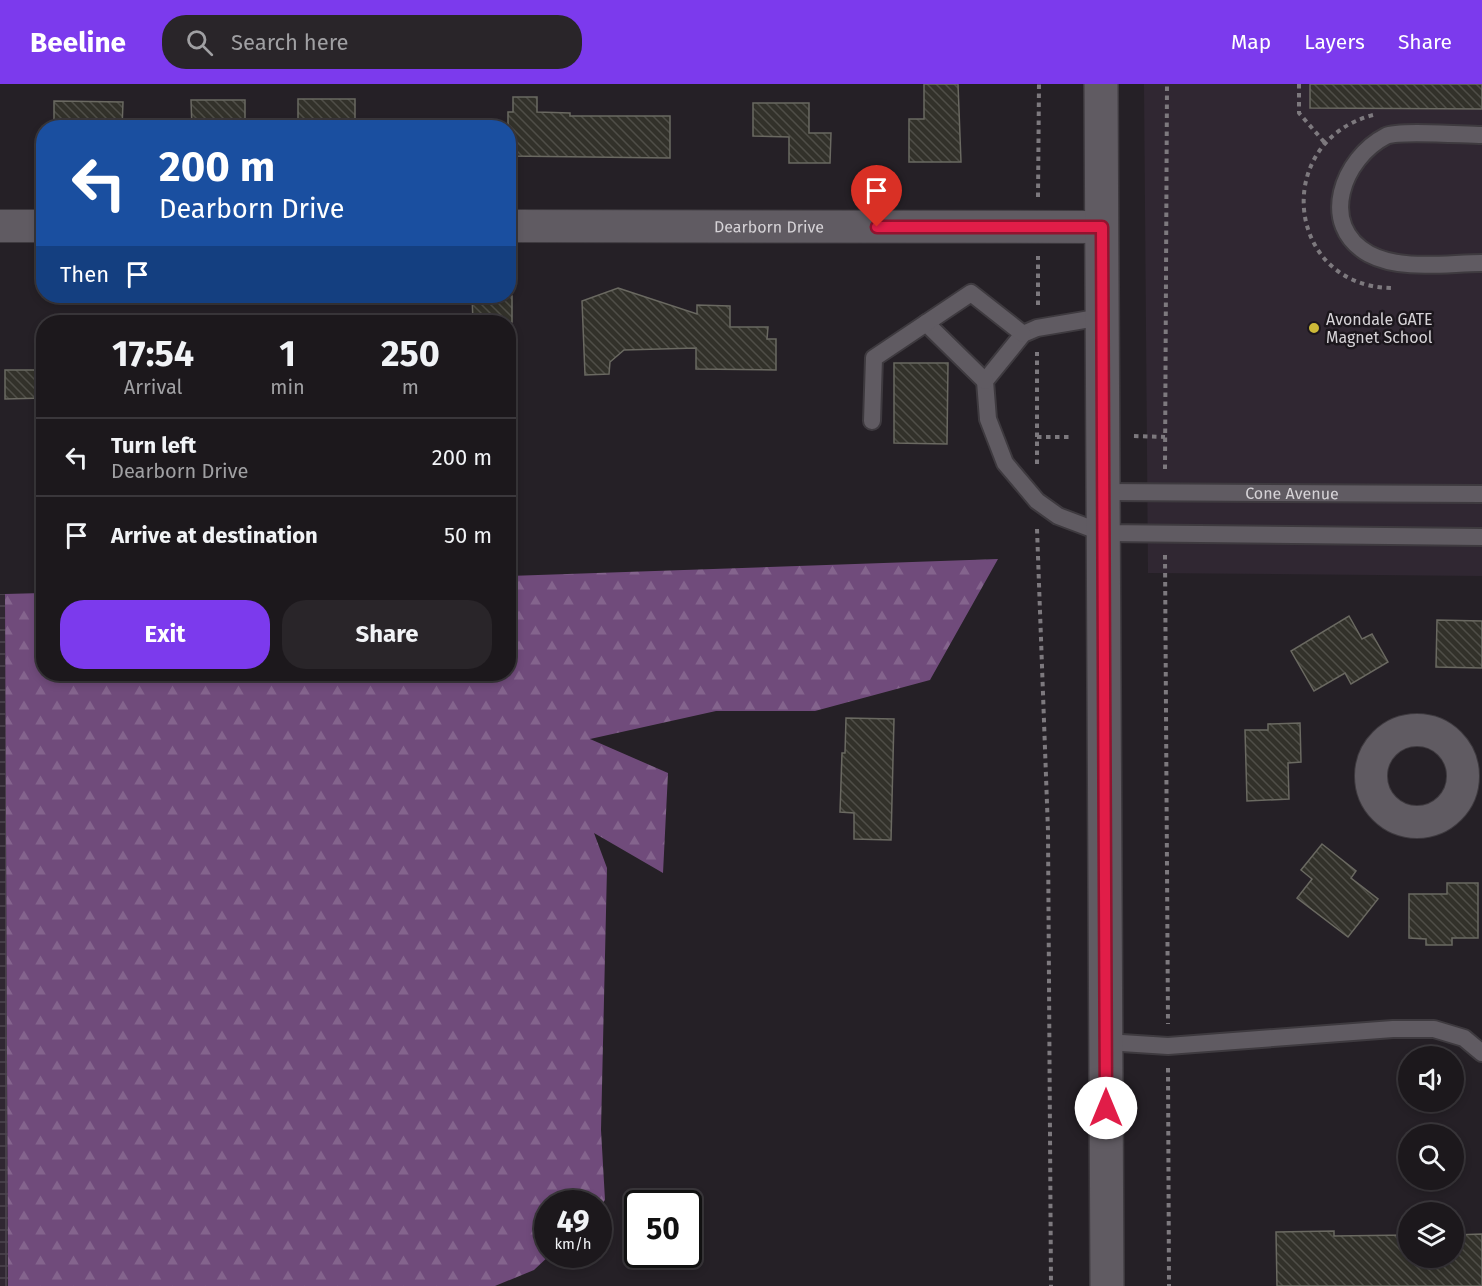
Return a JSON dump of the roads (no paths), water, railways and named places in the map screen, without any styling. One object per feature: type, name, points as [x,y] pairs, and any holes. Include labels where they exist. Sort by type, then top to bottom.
[{"type":"main road","points":[[1101,84],[1107,1286]]},
{"type":"street","points":[[0,226],[36,226]]},
{"type":"street","name":"Dearborn Drive","points":[[516,226],[1102,227]]},
{"type":"lane","points":[[1482,135],[1387,135],[1352,165],[1340,190],[1341,215],[1349,237],[1369,254],[1397,263],[1482,263]]},
{"type":"lane","points":[[872,421],[874,358],[971,293],[1023,334]]},
{"type":"lane","points":[[985,381],[1023,334],[1038,328],[1102,317]]},
{"type":"lane","points":[[926,323],[985,381],[988,419],[1005,463],[1037,501],[1058,516],[1103,533],[1482,537]]},
{"type":"lane","name":"Cone Avenue","points":[[1103,492],[1482,494]]},
{"type":"lane","points":[[1106,1042],[1168,1046],[1393,1029],[1434,1029],[1464,1038],[1482,1053]]},
{"type":"place","name":"Avondale GATE Magnet School","points":[[1314,328]]}]
